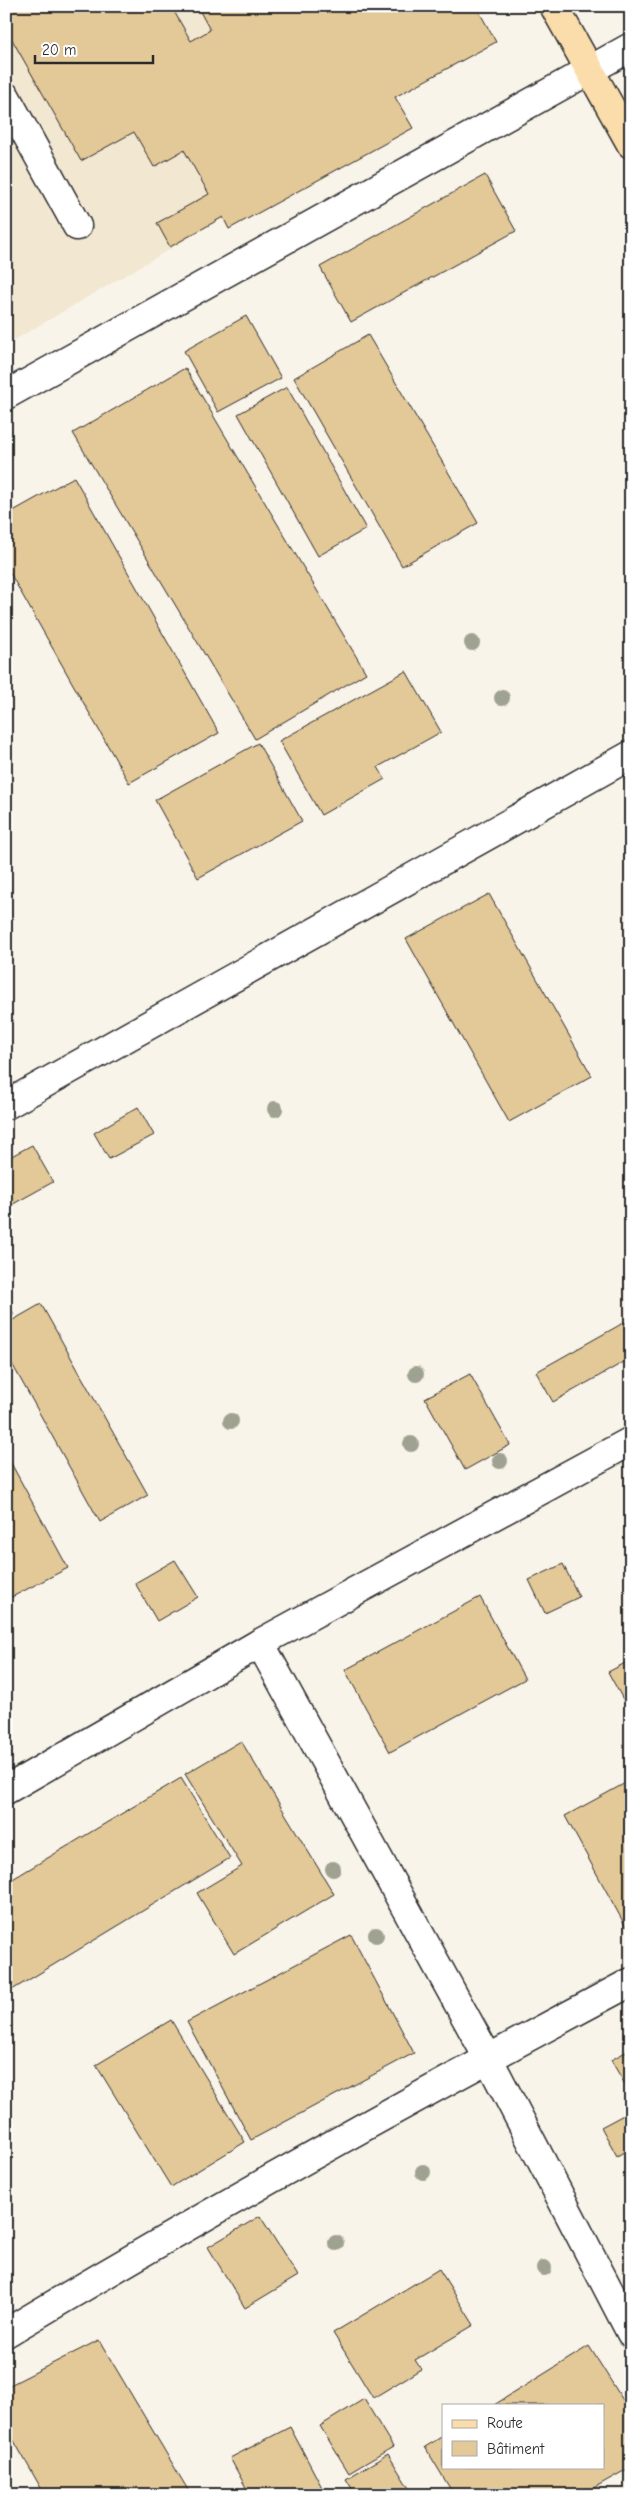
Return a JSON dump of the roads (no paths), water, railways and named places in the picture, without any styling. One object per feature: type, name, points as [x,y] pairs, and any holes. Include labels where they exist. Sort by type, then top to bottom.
[{"type":"main road","points":[[554,6],[631,144]]},
{"type":"street","points":[[6,395],[631,47]]},
{"type":"street","points":[[6,97],[77,226]]},
{"type":"street","points":[[6,1105],[631,755]]},
{"type":"street","points":[[6,1790],[260,1643],[631,1441]]},
{"type":"street","points":[[260,1643],[488,2058],[631,2333]]},
{"type":"street","points":[[6,2333],[161,2240],[488,2058],[631,1982]]}]
